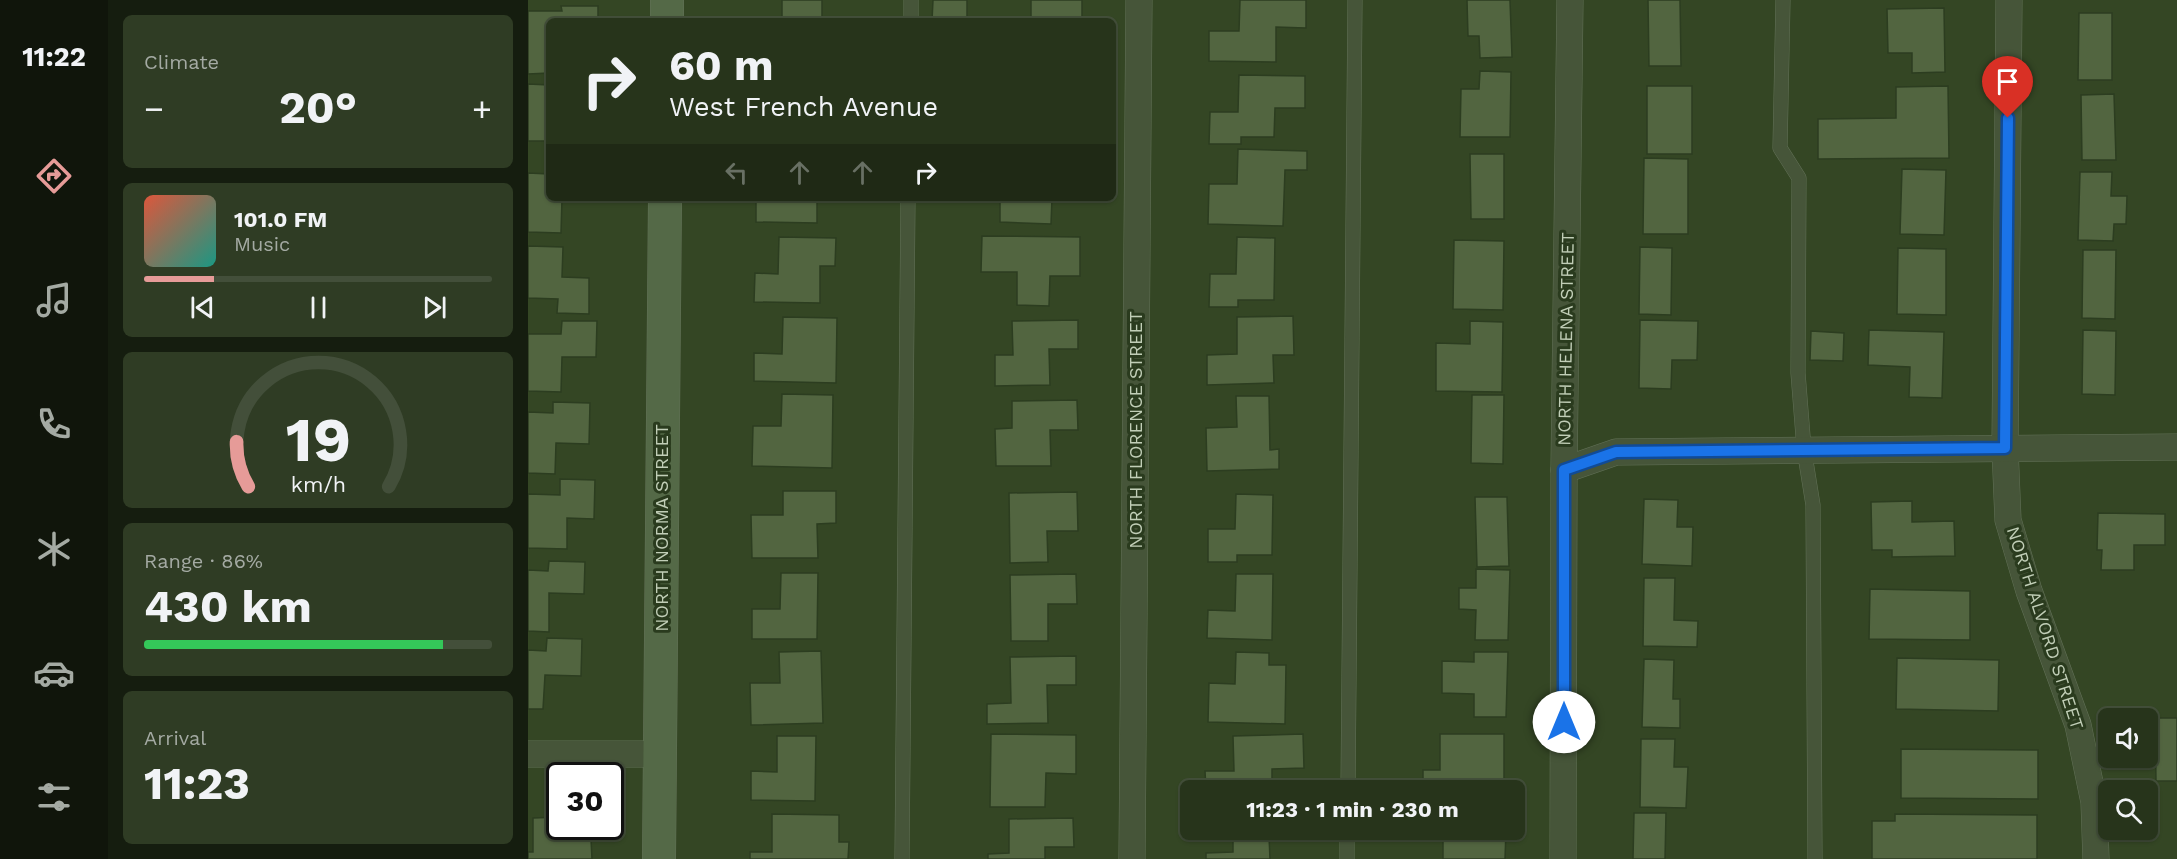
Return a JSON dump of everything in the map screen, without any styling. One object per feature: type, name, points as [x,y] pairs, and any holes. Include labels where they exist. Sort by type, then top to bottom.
[{"type":"main road","points":[[667,0],[667,18]]},
{"type":"main road","name":"NORTH NORMA STREET","points":[[659,859],[665,201]]},
{"type":"street","name":"NORTH FLORENCE STREET","points":[[1132,859],[1139,0]]},
{"type":"street","name":"NORTH HELENA STREET","points":[[1563,859],[1564,470],[1570,0]]},
{"type":"street","name":"NORTH ALVORD STREET","points":[[2009,0],[2005,448],[2008,520],[2029,591],[2078,725],[2094,802],[2096,859]]},
{"type":"street","points":[[1564,470],[1616,452],[2177,447]]},
{"type":"street","points":[[528,754],[660,754]]},
{"type":"lane","points":[[911,0],[911,18]]},
{"type":"lane","points":[[1347,780],[1355,0]]},
{"type":"lane","points":[[1783,0],[1780,148],[1799,178],[1798,373],[1804,450],[1813,505],[1815,859]]},
{"type":"lane","points":[[902,859],[908,201]]},
{"type":"lane","points":[[1347,840],[1347,859]]},
{"type":"building","points":[[782,0],[822,0],[822,18],[782,18]]},
{"type":"building","points":[[933,0],[967,0],[967,18],[932,18]]},
{"type":"building","points":[[1031,0],[1082,0],[1082,18],[1019,18],[1031,17]]},
{"type":"building","points":[[1240,0],[1306,0],[1306,28],[1276,27],[1276,62],[1209,61],[1209,31],[1239,31]]},
{"type":"building","points":[[1467,0],[1510,0],[1512,57],[1480,58],[1479,36],[1468,36]]},
{"type":"building","points":[[1648,0],[1680,0],[1681,66],[1649,66]]},
{"type":"building","points":[[561,6],[598,6],[598,18],[546,18],[546,73],[528,74],[528,11],[562,11]]},
{"type":"building","points":[[1944,8],[1945,72],[1912,73],[1912,53],[1888,53],[1887,9]]},
{"type":"building","points":[[2079,13],[2112,13],[2112,80],[2078,80]]},
{"type":"building","points":[[1480,71],[1511,72],[1510,137],[1460,137],[1461,89],[1479,89]]},
{"type":"building","points":[[1239,75],[1305,76],[1305,108],[1275,108],[1274,137],[1241,137],[1241,144],[1209,144],[1210,112],[1238,112]]},
{"type":"building","points":[[528,84],[546,85],[546,141],[528,141]]},
{"type":"building","points":[[1647,86],[1692,86],[1692,154],[1647,154]]},
{"type":"building","points":[[1948,86],[1949,158],[1818,159],[1818,119],[1896,118],[1896,87]]},
{"type":"building","points":[[2114,94],[2116,160],[2082,160],[2081,95]]},
{"type":"building","points":[[1238,149],[1307,151],[1307,170],[1285,170],[1283,226],[1208,224],[1209,184],[1237,184]]},
{"type":"building","points":[[1470,154],[1504,154],[1504,219],[1471,219]]},
{"type":"building","points":[[1644,158],[1688,159],[1688,234],[1643,234]]},
{"type":"building","points":[[1902,169],[1946,170],[1944,235],[1900,234]]},
{"type":"building","points":[[2080,172],[2112,172],[2111,196],[2127,196],[2126,224],[2114,224],[2113,241],[2078,240]]},
{"type":"building","points":[[528,173],[546,174],[546,201],[562,201],[561,233],[528,232]]},
{"type":"building","points":[[756,201],[817,201],[817,223],[756,222]]},
{"type":"building","points":[[1000,201],[1052,201],[1051,224],[1000,222]]},
{"type":"building","points":[[982,236],[1080,237],[1080,276],[1050,276],[1049,306],[1017,305],[1017,272],[981,272]]},
{"type":"building","points":[[779,237],[836,238],[835,266],[820,266],[820,303],[754,302],[755,273],[778,274]]},
{"type":"building","points":[[1237,237],[1275,238],[1274,300],[1238,300],[1238,307],[1209,307],[1210,274],[1236,274]]},
{"type":"building","points":[[1454,240],[1504,241],[1503,310],[1453,309]]},
{"type":"building","points":[[528,246],[563,247],[562,277],[589,278],[589,314],[557,313],[558,299],[528,298]]},
{"type":"building","points":[[1640,247],[1672,248],[1671,315],[1639,314]]},
{"type":"building","points":[[1898,248],[1946,249],[1946,315],[1897,314]]},
{"type":"building","points":[[2083,250],[2116,250],[2115,319],[2082,318]]},
{"type":"building","points":[[1293,316],[1294,355],[1273,355],[1274,383],[1207,385],[1207,355],[1237,354],[1237,317]]},
{"type":"building","points":[[783,317],[837,318],[836,383],[754,381],[754,353],[782,354]]},
{"type":"building","points":[[1078,320],[1078,349],[1049,349],[1050,385],[995,386],[995,355],[1013,355],[1012,321]]},
{"type":"building","points":[[1640,320],[1698,321],[1697,360],[1672,360],[1671,389],[1639,388]]},
{"type":"building","points":[[562,321],[597,321],[596,357],[562,357],[561,392],[528,391],[528,334],[561,334]]},
{"type":"building","points":[[1470,321],[1503,322],[1502,392],[1436,391],[1436,343],[1470,344]]},
{"type":"building","points":[[1869,330],[1944,332],[1942,398],[1909,397],[1910,367],[1868,365]]},
{"type":"building","points":[[2083,330],[2116,331],[2115,395],[2082,394]]},
{"type":"building","points":[[1811,331],[1844,333],[1843,361],[1810,360]]},
{"type":"building","points":[[782,394],[833,395],[832,468],[752,466],[753,426],[781,426]]},
{"type":"building","points":[[1472,395],[1504,395],[1503,464],[1471,463]]},
{"type":"building","points":[[1236,396],[1269,396],[1270,450],[1279,449],[1279,469],[1207,471],[1206,428],[1237,427]]},
{"type":"building","points":[[1077,400],[1078,430],[1050,430],[1051,466],[996,466],[995,429],[1012,428],[1012,401]]},
{"type":"building","points":[[553,402],[590,403],[589,444],[556,443],[555,474],[528,473],[528,412],[553,413]]},
{"type":"building","points":[[560,479],[595,480],[594,519],[567,518],[567,549],[528,548],[528,494],[560,495]]},
{"type":"building","points":[[783,491],[836,491],[836,523],[817,524],[818,558],[752,558],[751,515],[783,515]]},
{"type":"building","points":[[1077,492],[1078,531],[1047,531],[1048,562],[1010,563],[1009,493]]},
{"type":"building","points":[[1236,494],[1273,495],[1272,555],[1237,555],[1237,562],[1208,562],[1208,529],[1235,529]]},
{"type":"building","points":[[1475,497],[1507,497],[1509,566],[1477,567]]},
{"type":"building","points":[[1644,499],[1678,500],[1677,527],[1693,527],[1692,566],[1642,564]]},
{"type":"building","points":[[1912,501],[1912,522],[1954,521],[1955,556],[1892,557],[1892,550],[1872,550],[1871,502]]},
{"type":"building","points":[[2098,513],[2165,514],[2165,545],[2134,545],[2134,570],[2101,570],[2102,550],[2097,550]]},
{"type":"building","points":[[549,561],[585,562],[584,594],[549,593],[549,632],[528,631],[528,570],[548,571]]},
{"type":"building","points":[[1476,569],[1510,570],[1508,640],[1475,640],[1476,610],[1459,609],[1459,588],[1476,588]]},
{"type":"building","points":[[781,573],[818,573],[817,639],[752,639],[752,609],[780,609]]},
{"type":"building","points":[[1076,574],[1077,604],[1048,604],[1048,641],[1011,641],[1010,575]]},
{"type":"building","points":[[1236,574],[1273,574],[1272,640],[1207,638],[1208,610],[1235,611]]},
{"type":"building","points":[[1644,578],[1675,578],[1674,620],[1698,621],[1697,647],[1643,646]]},
{"type":"building","points":[[1870,589],[1970,591],[1970,640],[1869,639]]},
{"type":"building","points":[[547,638],[582,639],[581,676],[545,675],[543,709],[528,709],[528,650],[546,651]]},
{"type":"building","points":[[821,651],[823,723],[751,725],[750,683],[780,683],[779,652]]},
{"type":"building","points":[[1236,652],[1269,653],[1269,665],[1286,665],[1285,724],[1208,722],[1209,683],[1235,684]]},
{"type":"building","points":[[1474,652],[1508,652],[1506,717],[1474,717],[1474,694],[1442,693],[1442,661],[1474,662]]},
{"type":"building","points":[[1076,656],[1076,685],[1047,685],[1048,723],[987,724],[987,704],[1011,703],[1010,657]]},
{"type":"building","points":[[1897,658],[1999,660],[1998,711],[1896,709]]},
{"type":"building","points":[[1644,659],[1674,660],[1673,699],[1680,699],[1680,728],[1642,727]]},
{"type":"building","points":[[2158,718],[2177,718],[2177,781],[2156,780]]},
{"type":"building","points":[[991,734],[1076,735],[1076,774],[1046,773],[1045,807],[990,807]]},
{"type":"building","points":[[1303,734],[1304,768],[1272,769],[1272,780],[1205,780],[1205,771],[1234,771],[1233,736]]},
{"type":"building","points":[[1440,734],[1504,734],[1504,780],[1423,780],[1423,770],[1440,770]]},
{"type":"building","points":[[777,736],[816,736],[815,801],[751,800],[751,771],[777,772]]},
{"type":"building","points":[[1641,739],[1675,739],[1674,767],[1688,767],[1686,808],[1640,807]]},
{"type":"building","points":[[1901,749],[2038,750],[2038,799],[1901,798]]},
{"type":"building","points":[[1634,813],[1666,813],[1665,859],[1633,859]]},
{"type":"building","points":[[772,814],[839,815],[839,842],[849,842],[848,859],[750,859],[750,852],[772,852]]},
{"type":"building","points":[[1895,814],[2037,815],[2037,859],[1872,859],[1872,821],[1895,821]]},
{"type":"building","points":[[533,818],[546,818],[546,840],[591,840],[592,859],[528,859],[528,852],[533,852]]},
{"type":"building","points":[[1073,818],[1074,847],[1045,847],[1045,859],[988,859],[988,854],[1009,853],[1009,819]]},
{"type":"building","points":[[1233,840],[1269,840],[1270,859],[1206,859],[1206,853],[1233,852]]},
{"type":"building","points":[[1443,840],[1506,840],[1505,859],[1443,859]]},
{"type":"route","points":[[1564,722],[1564,470],[1616,452],[2005,448],[2008,118]]}]
